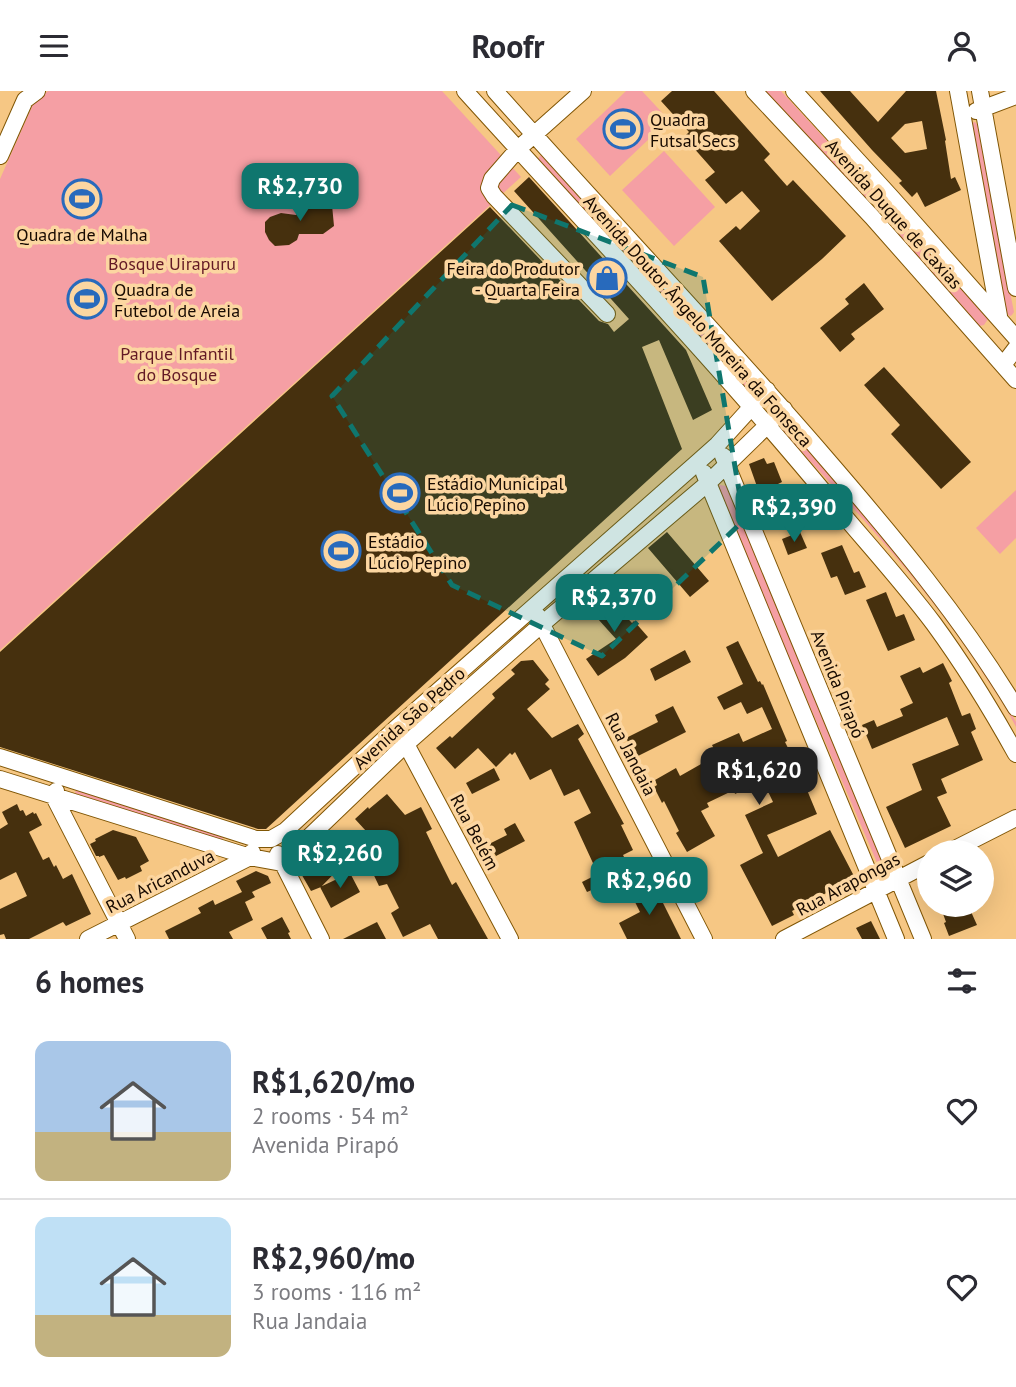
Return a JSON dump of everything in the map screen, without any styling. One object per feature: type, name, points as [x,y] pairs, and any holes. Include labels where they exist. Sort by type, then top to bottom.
[{"type":"street","name":"Avenida Doutor Ângelo Moreira da Fonseca","points":[[465,91],[768,424],[933,622],[972,679],[1016,754]]},
{"type":"street","name":"Avenida Doutor Ângelo Moreira da Fonseca","points":[[495,91],[767,390],[870,509],[975,642],[1016,708]]},
{"type":"street","points":[[583,91],[517,149],[492,179],[489,188],[607,314]]},
{"type":"street","name":"Avenida Duque de Caxias","points":[[754,91],[872,217],[1016,380]]},
{"type":"street","name":"Avenida Duque de Caxias","points":[[794,91],[1016,338]]},
{"type":"street","points":[[958,91],[999,319],[980,339]]},
{"type":"street","points":[[979,91],[1016,288]]},
{"type":"street","points":[[0,156],[26,94]]},
{"type":"street","points":[[963,114],[1016,96]]},
{"type":"street","points":[[872,217],[891,197]]},
{"type":"street","points":[[1003,365],[1016,348]]},
{"type":"street","name":"Avenida São Pedro","points":[[263,839],[285,831],[395,729],[717,445],[767,390]]},
{"type":"street","name":"Avenida São Pedro","points":[[282,863],[407,744],[542,624],[708,483],[784,409]]},
{"type":"street","name":"Avenida Pirapó","points":[[717,445],[923,939]]},
{"type":"street","points":[[699,461],[897,939]]},
{"type":"street","name":"Rua Jandaia","points":[[532,607],[704,939]]},
{"type":"street","name":"Rua Belém","points":[[395,729],[407,744],[510,939]]},
{"type":"street","points":[[0,757],[263,839],[282,863],[321,939]]},
{"type":"street","points":[[59,776],[54,797],[127,939]]},
{"type":"street","points":[[0,779],[250,857],[282,863]]},
{"type":"street","points":[[973,840],[1016,818]]},
{"type":"street","points":[[228,849],[233,842],[232,831]]},
{"type":"street","points":[[250,857],[263,839]]},
{"type":"street","name":"Rua Aricanduva","points":[[88,939],[250,857]]},
{"type":"street","name":"Rua Arapongas","points":[[784,939],[917,869]]},
{"type":"highlighted area","points":[[512,205],[703,277],[744,520],[602,656],[452,585],[332,396]]},
{"type":"green space","name":"Bosque Uirapuru","points":[[48,91],[442,91],[521,177],[0,650],[0,179],[34,102]]},
{"type":"green space","name":"Quadra Futsal Secs","points":[[626,91],[642,91],[669,120],[610,176],[576,139]]},
{"type":"green space","points":[[763,91],[781,91],[875,193],[865,202]]},
{"type":"green space","points":[[975,122],[1014,312],[1010,316],[1007,314],[970,125]]},
{"type":"green space","points":[[664,151],[715,207],[674,246],[622,190]]},
{"type":"green space","points":[[541,155],[756,388],[749,394],[536,161]]},
{"type":"green space","points":[[888,215],[896,217],[988,319],[984,325],[979,326],[888,226]]},
{"type":"green space","points":[[783,420],[898,552],[974,649],[1016,722],[1016,727],[941,613],[888,549],[777,425]]},
{"type":"green space","points":[[720,485],[726,486],[840,751],[885,865],[878,865],[717,490]]},
{"type":"green space","points":[[1016,490],[1016,538],[1000,554],[976,528]]},
{"type":"green space","points":[[78,783],[225,831],[222,841],[75,793]]},
{"type":"building","points":[[672,91],[714,91],[770,154],[764,160],[787,186],[793,180],[846,236],[772,301],[719,241],[736,226],[740,230],[760,211],[742,191],[726,204],[705,180],[715,172],[684,137],[689,132],[661,101]]},
{"type":"building","points":[[820,91],[850,91],[878,122],[906,91],[936,91],[951,179],[955,177],[961,190],[925,207],[917,192],[912,197],[899,183],[902,181]],"holes":[[[922,121],[927,149],[905,153],[891,138],[905,124]]]},
{"type":"building","name":"Estádio Lúcio Pepino","points":[[529,177],[686,350],[712,410],[693,420],[659,340],[642,347],[682,449],[266,829],[258,829],[0,747],[0,652],[490,207],[599,321],[608,324],[614,332],[629,319],[514,191]]},
{"type":"building","points":[[313,198],[326,199],[332,205],[334,226],[323,234],[299,234],[297,240],[289,245],[275,246],[265,232],[265,222],[281,213],[296,215]]},
{"type":"building","points":[[864,283],[884,309],[851,334],[855,339],[840,352],[820,328],[849,304],[845,299]]},
{"type":"building","points":[[884,367],[971,462],[941,489],[891,434],[900,425],[864,385]]},
{"type":"building","points":[[764,458],[767,464],[774,462],[782,482],[776,485],[777,488],[760,495],[749,464]]},
{"type":"building","points":[[667,532],[709,581],[690,597],[648,548]]},
{"type":"building","points":[[800,532],[807,548],[788,555],[782,539]]},
{"type":"building","points":[[842,545],[854,573],[859,571],[866,587],[845,595],[837,576],[831,578],[821,553]]},
{"type":"building","points":[[607,590],[616,600],[613,603],[648,637],[625,658],[598,676],[586,659],[616,639],[588,611],[592,607],[590,605]]},
{"type":"building","points":[[886,592],[896,617],[904,614],[915,640],[888,651],[866,600]]},
{"type":"building","points":[[738,641],[758,682],[763,684],[787,741],[785,742],[810,789],[807,790],[817,814],[767,835],[778,857],[830,830],[855,878],[792,911],[794,915],[772,926],[740,865],[763,853],[745,815],[773,802],[764,783],[768,781],[754,752],[736,761],[748,788],[735,794],[734,790],[707,803],[709,807],[701,811],[715,836],[687,852],[676,833],[679,831],[664,801],[662,803],[654,787],[657,785],[655,780],[676,768],[680,776],[717,755],[712,745],[739,733],[743,742],[772,729],[762,707],[747,714],[741,702],[724,710],[717,697],[743,684],[726,647]]},
{"type":"building","points":[[685,650],[691,662],[655,681],[650,669]]},
{"type":"building","points":[[533,660],[549,680],[545,684],[550,689],[527,709],[552,738],[578,724],[584,734],[578,739],[624,824],[621,825],[633,850],[623,855],[637,883],[614,894],[608,883],[587,892],[582,882],[598,874],[574,822],[591,813],[579,789],[564,796],[551,769],[530,780],[515,752],[512,755],[510,753],[496,767],[478,748],[455,769],[436,748],[450,736],[452,738],[495,698],[492,694],[515,674],[511,670],[521,661]]},
{"type":"building","points":[[943,663],[952,681],[949,683],[962,716],[970,713],[976,729],[971,732],[983,760],[941,779],[947,793],[937,797],[951,826],[905,848],[886,807],[922,790],[912,764],[959,745],[947,717],[872,749],[862,725],[874,720],[877,727],[903,716],[900,709],[913,703],[900,676],[920,667],[923,673]]},
{"type":"building","points":[[673,706],[686,732],[636,757],[626,738],[658,722],[655,715]]},
{"type":"building","points":[[494,768],[500,780],[472,794],[466,783]]},
{"type":"building","points":[[387,794],[405,815],[421,807],[432,829],[426,832],[452,885],[456,882],[488,939],[438,939],[430,924],[403,937],[391,913],[399,908],[387,884],[379,886],[369,865],[388,855],[355,819]]},
{"type":"building","points":[[17,804],[26,816],[36,813],[42,825],[29,832],[43,860],[49,857],[63,879],[72,874],[91,914],[66,926],[63,922],[29,939],[6,939],[4,934],[0,935],[0,909],[27,896],[16,872],[0,880],[0,829],[8,824],[2,812]]},
{"type":"building","points":[[515,823],[525,841],[496,856],[489,844],[507,835],[504,829]]},
{"type":"building","points":[[113,830],[136,837],[149,861],[140,866],[142,871],[126,879],[125,877],[118,880],[104,855],[96,856],[90,844]]},
{"type":"building","points":[[338,834],[354,853],[321,887],[311,891],[299,870]]},
{"type":"building","points":[[256,871],[268,876],[271,883],[252,892],[255,897],[245,902],[253,920],[229,932],[233,939],[169,939],[165,931],[201,913],[198,908],[213,900],[215,905],[242,892],[236,881]]},
{"type":"building","points":[[350,873],[360,892],[331,908],[320,887]]},
{"type":"building","points":[[653,881],[681,939],[627,939],[619,923],[640,912],[630,892]]},
{"type":"building","points":[[282,917],[291,939],[267,939],[261,928]]},
{"type":"building","points":[[944,917],[973,917],[977,925],[949,936],[944,923]]},
{"type":"building","points":[[871,921],[880,939],[862,939],[856,928]]},
{"type":"building","points":[[377,922],[386,939],[343,939]]},
{"type":"place","name":"Quadra Futsal Secs","points":[[623,129]]},
{"type":"place","name":"Quadra de Malha","points":[[82,199]]},
{"type":"place","name":"Feira do Produtor - Quarta Feira","points":[[607,278]]},
{"type":"place","name":"Quadra de Futebol de Areia","points":[[87,299]]},
{"type":"place","name":"Estádio Municipal Lúcio Pepino","points":[[400,493]]},
{"type":"place","name":"Estádio Lúcio Pepino","points":[[341,551]]},
{"type":"park label","name":"Parque Infantil do Bosque","points":[[177,364]]}]
